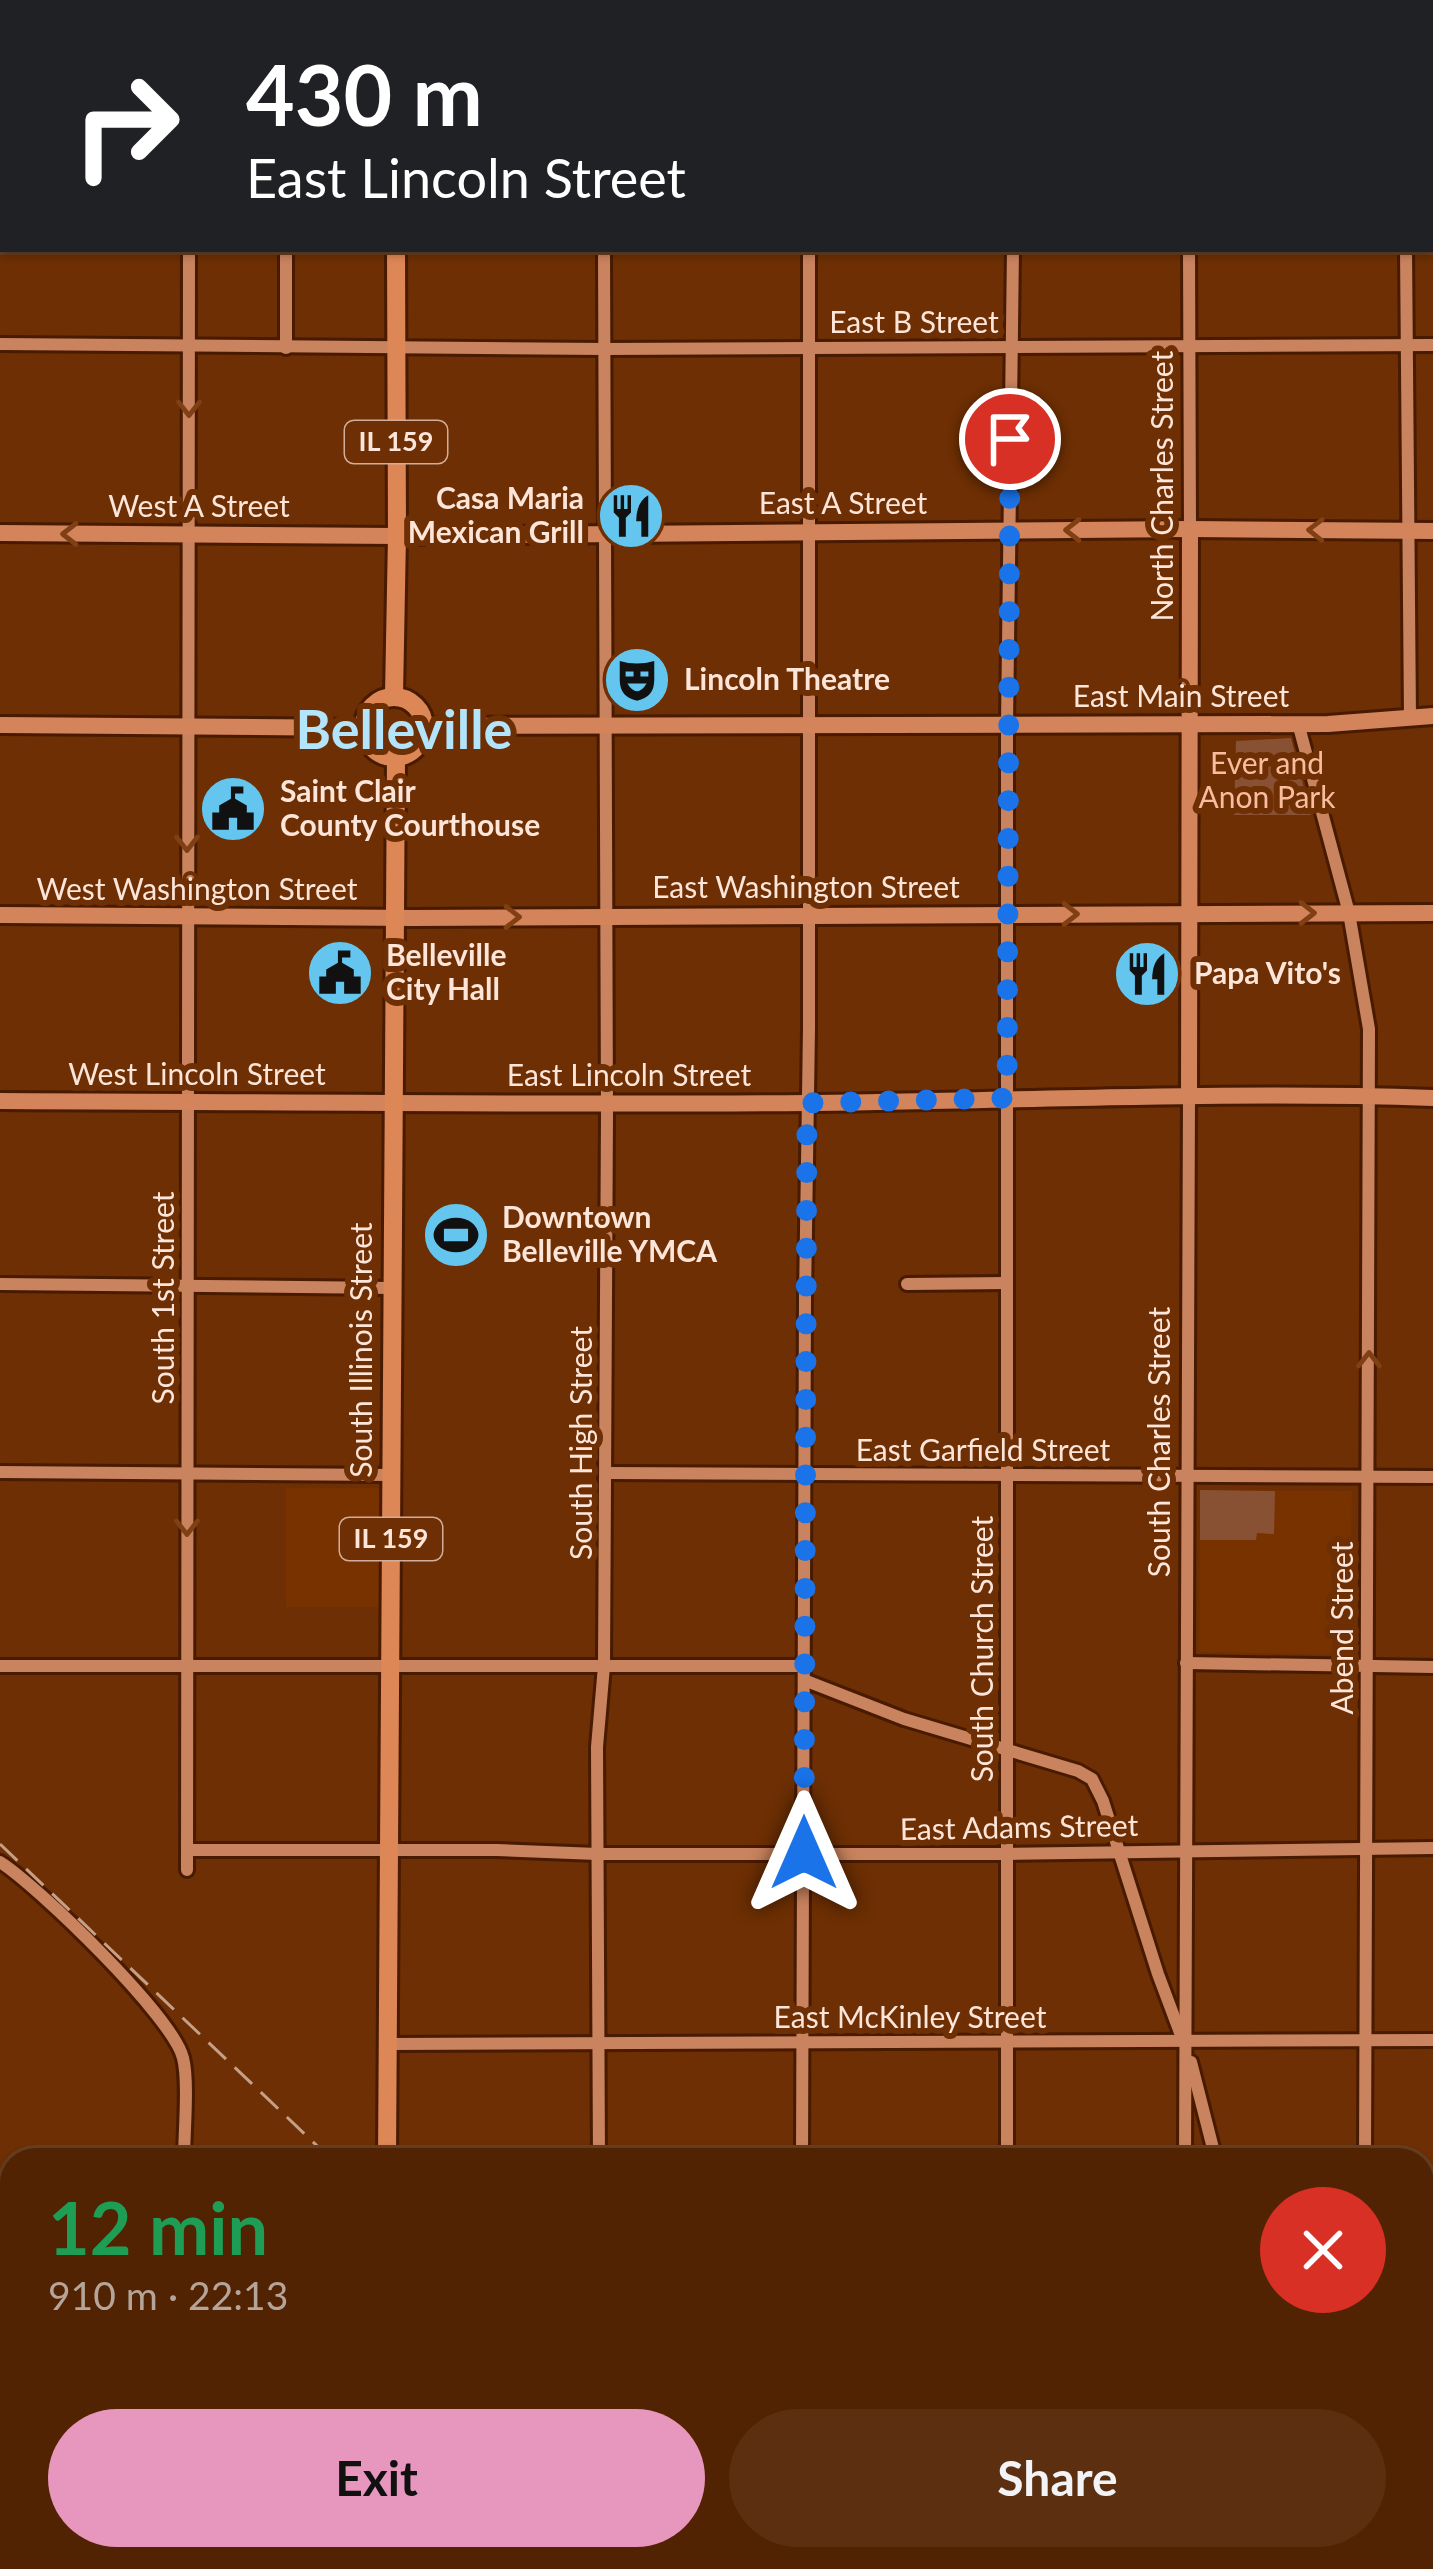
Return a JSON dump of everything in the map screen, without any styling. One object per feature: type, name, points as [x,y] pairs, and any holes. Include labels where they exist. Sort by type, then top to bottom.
[{"type":"main road","name":"IL 159","points":[[394,695],[396,252]]},
{"type":"main road","points":[[394,695],[414,703],[425,726],[415,749],[396,757],[376,752],[363,728],[373,704],[394,695]]},
{"type":"main road","name":"South Illinois Street","points":[[388,2148],[396,757]]},
{"type":"street","name":"South 1st Street","points":[[187,1870],[189,252]]},
{"type":"street","points":[[286,252],[286,348]]},
{"type":"street","name":"South High Street","points":[[598,2148],[598,1747],[604,1666],[606,1473],[604,252]]},
{"type":"street","points":[[802,2148],[809,252]]},
{"type":"street","name":"South Church Street","points":[[1007,2148],[1007,724],[1012,252]]},
{"type":"street","name":"North Charles Street","points":[[1189,252],[1190,724]]},
{"type":"street","points":[[1406,252],[1410,718]]},
{"type":"street","name":"East B Street","points":[[0,344],[604,350],[1433,345]]},
{"type":"street","name":"East A Street","points":[[397,536],[1433,531]]},
{"type":"street","name":"West A Street","points":[[0,533],[397,536]]},
{"type":"street","name":"East Main Street","points":[[425,726],[1298,724],[1433,716]]},
{"type":"street","name":"South Charles Street","points":[[1185,2148],[1190,724]]},
{"type":"street","name":"Abend Street","points":[[1298,724],[1349,913],[1369,1029],[1365,2148]]},
{"type":"street","points":[[0,725],[363,728]]},
{"type":"street","name":"East Washington Street","points":[[395,918],[1433,913]]},
{"type":"street","name":"West Washington Street","points":[[0,916],[395,918]]},
{"type":"street","name":"East Lincoln Street","points":[[394,1103],[1433,1098]]},
{"type":"street","name":"West Lincoln Street","points":[[0,1101],[394,1103]]},
{"type":"street","points":[[907,1284],[1007,1282]]},
{"type":"street","points":[[0,1284],[392,1288]]},
{"type":"street","points":[[0,1472],[392,1475]]},
{"type":"street","name":"East Garfield Street","points":[[606,1473],[1433,1478]]},
{"type":"street","points":[[1186,1664],[1433,1667]]},
{"type":"street","points":[[0,1666],[604,1666],[804,1673],[904,1719],[1078,1771],[1092,1779],[1119,1851],[1185,2041],[1213,2148]]},
{"type":"street","name":"East Adams Street","points":[[187,1850],[1007,1854],[1433,1848]]},
{"type":"street","points":[[0,1862],[94,1946],[175,2040],[183,2057],[184,2148]]},
{"type":"street","name":"East McKinley Street","points":[[388,2044],[1433,2040]]},
{"type":"shaded area","points":[[286,1488],[379,1488],[379,1607],[286,1607]]},
{"type":"shaded area","points":[[1200,1490],[1352,1491],[1350,1655],[1199,1650]]},
{"type":"green space","name":"Ever and Anon Park","points":[[1291,738],[1311,815],[1234,815],[1236,741]]},
{"type":"green space","points":[[1200,1490],[1275,1491],[1274,1534],[1257,1533],[1256,1540],[1200,1540]]},
{"type":"railway","points":[[0,1844],[319,2148]]},
{"type":"place","name":"Casa Maria Mexican Grill","points":[[631,516]]},
{"type":"place","name":"Lincoln Theatre","points":[[637,680]]},
{"type":"place","name":"Saint Clair County Courthouse","points":[[233,809]]},
{"type":"place","name":"Belleville City Hall","points":[[340,973]]},
{"type":"place","name":"Papa Vito's","points":[[1147,974]]},
{"type":"place","name":"Downtown Belleville YMCA","points":[[456,1235]]},
{"type":"district","name":"Belleville","points":[[404,730]]},
{"type":"route","points":[[804,1853],[807,1103],[1007,1098],[1010,439]]}]
